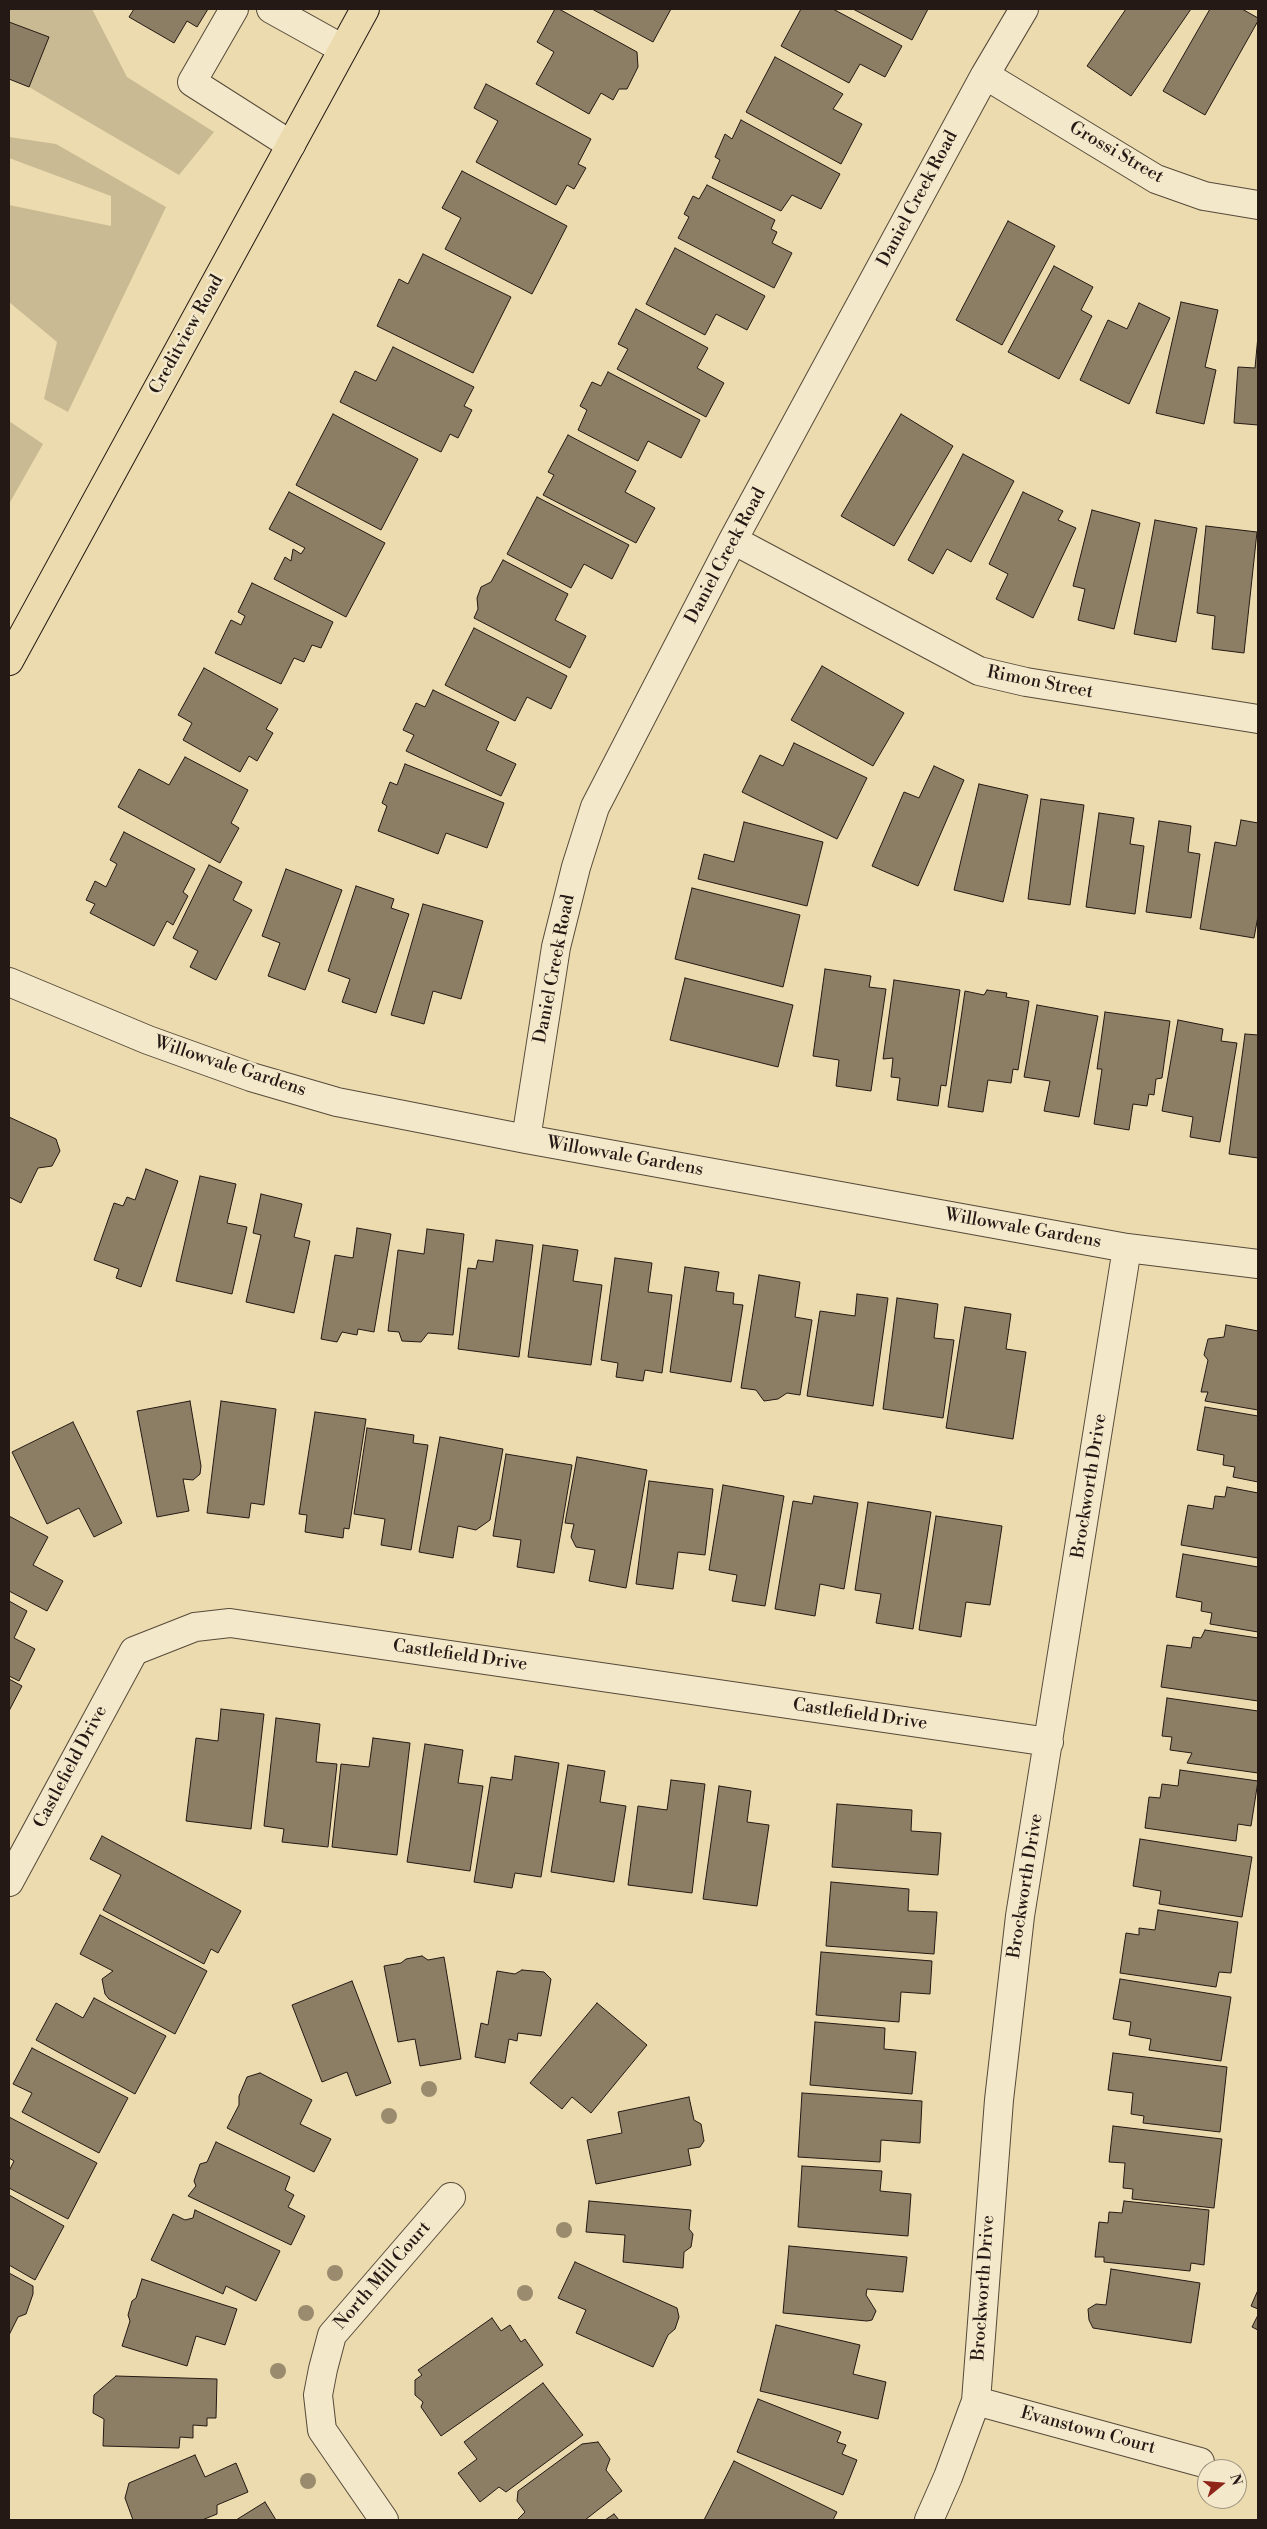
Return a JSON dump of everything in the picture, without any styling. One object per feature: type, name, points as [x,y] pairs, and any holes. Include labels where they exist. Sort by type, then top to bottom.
[{"type":"main road","name":"Creditview Road","points":[[9,661],[365,9]]},
{"type":"street","points":[[234,9],[192,82],[291,145]]},
{"type":"street","points":[[272,9],[343,49]]},
{"type":"street","name":"Daniel Creek Road","points":[[526,1139],[556,946],[576,867],[595,807],[733,540],[985,75],[1024,9]]},
{"type":"street","name":"Grossi Street","points":[[985,75],[1156,179],[1204,196],[1258,205]]},
{"type":"street","name":"Rimon Street","points":[[733,540],[979,671],[1026,682],[1258,719]]},
{"type":"street","name":"Willowvale Gardens","points":[[9,982],[148,1040],[251,1078],[337,1102],[526,1139],[1127,1248],[1258,1264]]},
{"type":"street","name":"Brockworth Drive","points":[[929,2520],[948,2476],[976,2401],[999,2100],[1020,1916],[1127,1248]]},
{"type":"street","name":"Castlefield Drive","points":[[9,1882],[134,1651],[195,1627],[230,1623],[1049,1742]]},
{"type":"street","name":"North Mill Court","points":[[384,2520],[322,2430],[318,2395],[323,2369],[332,2335],[451,2197]]},
{"type":"street","name":"Evanstown Court","points":[[976,2401],[1197,2461]]},
{"type":"shaded area","points":[[9,9],[92,9],[127,77],[214,132],[179,175],[29,87],[48,37],[9,22]]},
{"type":"shaded area","points":[[9,137],[56,144],[166,207],[68,412],[44,399],[57,342],[9,302],[9,205],[111,226],[111,196],[9,158]]},
{"type":"shaded area","points":[[9,421],[43,444],[9,504]]},
{"type":"building","points":[[134,9],[208,9],[197,27],[187,21],[174,43],[129,17]]},
{"type":"building","points":[[555,9],[559,9],[637,52],[638,67],[627,89],[619,89],[613,100],[601,93],[589,114],[536,84],[554,52],[537,42]]},
{"type":"building","points":[[592,9],[671,9],[653,42]]},
{"type":"building","points":[[801,9],[833,9],[902,46],[885,77],[860,64],[849,83],[781,46]]},
{"type":"building","points":[[853,9],[928,9],[912,40]]},
{"type":"building","points":[[1126,9],[1191,9],[1131,96],[1087,66]]},
{"type":"building","points":[[1210,9],[1242,9],[1258,18],[1258,21],[1205,115],[1163,91]]},
{"type":"building","points":[[9,22],[49,37],[29,87],[9,79]]},
{"type":"building","points":[[775,57],[843,94],[833,109],[862,124],[841,164],[746,112]]},
{"type":"building","points":[[486,84],[591,139],[578,164],[586,168],[574,189],[567,185],[556,205],[476,162],[498,121],[474,108]]},
{"type":"building","points":[[741,120],[840,174],[821,209],[792,195],[781,211],[712,178],[720,160],[715,157],[725,134],[732,139]]},
{"type":"building","points":[[462,171],[567,226],[532,294],[445,249],[461,218],[442,208]]},
{"type":"building","points":[[707,185],[775,220],[771,229],[777,232],[772,243],[792,253],[774,288],[678,238],[689,217],[684,214],[693,196],[699,199]]},
{"type":"building","points":[[1008,221],[1055,246],[1002,345],[956,320]]},
{"type":"building","points":[[675,248],[765,296],[747,330],[716,314],[705,335],[646,304]]},
{"type":"building","points":[[423,254],[511,297],[473,373],[377,326],[399,279],[408,284]]},
{"type":"building","points":[[1054,266],[1093,287],[1081,310],[1092,316],[1059,379],[1008,352]]},
{"type":"building","points":[[1181,302],[1218,310],[1205,367],[1216,370],[1204,424],[1156,413]]},
{"type":"building","points":[[1139,303],[1170,318],[1129,404],[1080,380],[1108,320],[1127,329]]},
{"type":"building","points":[[636,309],[708,348],[697,368],[724,383],[706,417],[617,369],[628,349],[618,344]]},
{"type":"building","points":[[1258,336],[1258,425],[1234,423],[1238,367],[1255,368]]},
{"type":"building","points":[[393,347],[474,387],[464,406],[472,410],[458,438],[450,434],[441,452],[340,402],[355,371],[376,381]]},
{"type":"building","points":[[608,372],[700,420],[681,458],[648,441],[638,461],[578,430],[587,410],[580,406],[592,382],[601,386]]},
{"type":"building","points":[[333,414],[418,459],[381,530],[296,485]]},
{"type":"building","points":[[901,414],[953,446],[894,546],[841,516]]},
{"type":"building","points":[[568,435],[636,471],[625,492],[655,508],[636,543],[543,495],[554,475],[548,472]]},
{"type":"building","points":[[963,454],[1014,481],[971,562],[947,549],[933,574],[908,560]]},
{"type":"building","points":[[289,492],[385,543],[346,617],[274,579],[285,557],[291,561],[293,549],[301,554],[305,548],[269,529]]},
{"type":"building","points":[[1023,492],[1063,511],[1058,520],[1076,528],[1033,618],[996,599],[1008,574],[989,564]]},
{"type":"building","points":[[537,497],[629,545],[612,579],[584,564],[571,588],[507,554]]},
{"type":"building","points":[[1092,510],[1140,523],[1114,629],[1078,620],[1085,589],[1073,586]]},
{"type":"building","points":[[1155,520],[1197,528],[1176,642],[1134,634]]},
{"type":"building","points":[[1206,526],[1257,532],[1244,653],[1212,649],[1215,616],[1197,613]]},
{"type":"building","points":[[503,560],[568,594],[555,620],[586,636],[570,668],[474,618],[478,609],[477,598],[481,587],[491,582]]},
{"type":"building","points":[[252,583],[333,622],[321,648],[312,645],[304,662],[294,658],[281,684],[215,653],[231,620],[241,625],[245,616],[238,612]]},
{"type":"building","points":[[474,628],[567,676],[551,709],[527,697],[515,721],[445,685]]},
{"type":"building","points":[[822,666],[904,713],[873,766],[791,720]]},
{"type":"building","points":[[204,668],[278,709],[266,729],[273,733],[257,761],[249,756],[240,772],[183,740],[192,723],[178,715]]},
{"type":"building","points":[[433,690],[499,722],[486,750],[516,764],[501,796],[406,751],[414,735],[403,730],[416,703],[425,707]]},
{"type":"building","points":[[794,743],[867,778],[837,839],[742,792],[760,755],[783,766]]},
{"type":"building","points":[[185,757],[248,790],[231,823],[239,828],[220,863],[118,807],[139,769],[169,785]]},
{"type":"building","points":[[405,764],[504,803],[487,848],[446,833],[438,854],[378,831],[387,806],[382,803],[390,782],[397,785]]},
{"type":"building","points":[[934,766],[964,780],[918,886],[872,866],[904,792],[919,798]]},
{"type":"building","points":[[979,784],[1028,795],[1003,902],[954,890]]},
{"type":"building","points":[[1041,799],[1084,805],[1070,905],[1028,899]]},
{"type":"building","points":[[1099,813],[1134,818],[1130,844],[1144,846],[1135,914],[1086,907]]},
{"type":"building","points":[[1241,820],[1258,823],[1258,916],[1254,938],[1200,929],[1215,842],[1236,846]]},
{"type":"building","points":[[1159,821],[1191,826],[1188,852],[1200,854],[1191,918],[1146,912]]},
{"type":"building","points":[[744,822],[823,842],[807,906],[698,879],[704,854],[734,862]]},
{"type":"building","points":[[124,832],[195,869],[183,892],[188,896],[173,925],[167,921],[154,946],[90,913],[95,904],[86,900],[95,881],[106,887],[117,864],[110,860]]},
{"type":"building","points":[[209,865],[242,882],[233,900],[252,910],[216,980],[190,967],[198,951],[173,938]]},
{"type":"building","points":[[286,869],[342,890],[305,990],[268,976],[280,943],[262,936]]},
{"type":"building","points":[[356,886],[394,899],[391,908],[409,914],[376,1013],[342,1002],[350,979],[328,971]]},
{"type":"building","points":[[692,888],[800,915],[783,987],[675,959]]},
{"type":"building","points":[[423,904],[483,921],[461,999],[433,991],[424,1024],[391,1015]]},
{"type":"building","points":[[825,969],[871,976],[869,987],[886,989],[871,1091],[836,1086],[839,1060],[813,1056]]},
{"type":"building","points":[[685,978],[793,1005],[778,1067],[670,1040]]},
{"type":"building","points":[[894,980],[960,990],[946,1086],[941,1085],[938,1106],[897,1100],[900,1078],[891,1077],[893,1058],[883,1059]]},
{"type":"building","points":[[987,990],[1007,993],[1006,997],[1029,1001],[1018,1070],[1013,1069],[1011,1083],[988,1080],[983,1112],[948,1107],[965,991],[984,995]]},
{"type":"building","points":[[1037,1005],[1098,1016],[1079,1117],[1044,1111],[1050,1081],[1024,1077]]},
{"type":"building","points":[[1105,1012],[1170,1021],[1162,1078],[1156,1079],[1154,1095],[1149,1094],[1147,1106],[1133,1104],[1129,1130],[1094,1124],[1102,1069],[1097,1069]]},
{"type":"building","points":[[1178,1020],[1223,1029],[1221,1041],[1237,1043],[1220,1142],[1190,1137],[1193,1117],[1162,1111]]},
{"type":"building","points":[[1245,1034],[1258,1035],[1258,1158],[1229,1154]]},
{"type":"building","points":[[9,1117],[56,1139],[60,1151],[52,1166],[38,1168],[21,1203],[9,1197]]},
{"type":"building","points":[[146,1169],[178,1181],[141,1287],[116,1278],[119,1269],[94,1260],[114,1203],[123,1206],[127,1197],[135,1200]]},
{"type":"building","points":[[200,1176],[236,1184],[227,1223],[247,1227],[232,1294],[176,1281]]},
{"type":"building","points":[[261,1194],[302,1204],[294,1237],[310,1241],[294,1313],[246,1302],[261,1235],[253,1233]]},
{"type":"building","points":[[357,1228],[391,1234],[374,1332],[358,1329],[357,1335],[342,1332],[337,1342],[321,1339],[335,1255],[353,1258]]},
{"type":"building","points":[[427,1229],[464,1234],[453,1335],[428,1333],[421,1342],[402,1341],[399,1332],[388,1331],[398,1250],[424,1254]]},
{"type":"building","points":[[496,1240],[533,1245],[519,1357],[458,1349],[468,1268],[476,1269],[478,1260],[493,1262]]},
{"type":"building","points":[[543,1245],[578,1250],[573,1281],[602,1285],[591,1365],[528,1357]]},
{"type":"building","points":[[615,1258],[652,1263],[648,1292],[672,1295],[662,1373],[645,1370],[643,1381],[616,1377],[618,1363],[601,1360]]},
{"type":"building","points":[[685,1267],[719,1272],[716,1291],[734,1293],[733,1304],[743,1305],[731,1382],[670,1372]]},
{"type":"building","points":[[759,1275],[800,1282],[795,1317],[812,1320],[800,1395],[787,1393],[778,1399],[764,1401],[756,1390],[741,1388]]},
{"type":"building","points":[[857,1294],[888,1298],[873,1406],[807,1396],[820,1311],[855,1316]]},
{"type":"building","points":[[897,1298],[938,1304],[934,1338],[954,1340],[943,1418],[883,1409]]},
{"type":"building","points":[[965,1307],[1011,1314],[1006,1349],[1026,1352],[1013,1439],[946,1428]]},
{"type":"building","points":[[1226,1325],[1258,1331],[1258,1410],[1205,1401],[1208,1392],[1201,1392],[1208,1360],[1204,1355],[1208,1339],[1224,1337]]},
{"type":"building","points":[[190,1401],[201,1466],[200,1474],[193,1480],[183,1479],[189,1511],[157,1517],[137,1411]]},
{"type":"building","points":[[221,1401],[276,1409],[264,1505],[251,1503],[249,1518],[207,1513]]},
{"type":"building","points":[[1205,1407],[1258,1416],[1258,1482],[1233,1477],[1235,1467],[1223,1465],[1224,1455],[1197,1450]]},
{"type":"building","points":[[315,1412],[366,1419],[349,1529],[344,1528],[343,1538],[305,1532],[307,1515],[299,1514]]},
{"type":"building","points":[[73,1422],[122,1523],[94,1537],[79,1508],[47,1524],[12,1452]]},
{"type":"building","points":[[367,1428],[414,1435],[413,1443],[428,1445],[411,1550],[381,1545],[385,1519],[354,1514]]},
{"type":"building","points":[[440,1437],[503,1449],[490,1520],[476,1530],[458,1526],[453,1558],[419,1552]]},
{"type":"building","points":[[506,1454],[572,1465],[554,1573],[517,1567],[521,1540],[493,1536]]},
{"type":"building","points":[[577,1457],[647,1470],[626,1588],[589,1581],[595,1550],[576,1547],[571,1537],[574,1524],[565,1523]]},
{"type":"building","points":[[649,1481],[713,1489],[705,1555],[678,1552],[673,1589],[636,1584]]},
{"type":"building","points":[[723,1485],[784,1496],[765,1606],[732,1601],[737,1575],[709,1570]]},
{"type":"building","points":[[1227,1487],[1258,1493],[1258,1558],[1181,1545],[1188,1505],[1213,1509],[1215,1496],[1225,1497]]},
{"type":"building","points":[[814,1496],[858,1503],[844,1589],[820,1584],[815,1616],[775,1609],[793,1501],[812,1504]]},
{"type":"building","points":[[868,1502],[931,1512],[913,1629],[876,1623],[881,1594],[855,1590]]},
{"type":"building","points":[[9,1516],[48,1537],[33,1565],[63,1581],[47,1611],[9,1591]]},
{"type":"building","points":[[936,1516],[1002,1526],[990,1605],[966,1602],[961,1637],[919,1630]]},
{"type":"building","points":[[1183,1554],[1258,1567],[1258,1632],[1210,1624],[1212,1613],[1201,1611],[1202,1602],[1176,1597]]},
{"type":"building","points":[[9,1601],[27,1611],[14,1638],[35,1649],[19,1681],[9,1676]]},
{"type":"building","points":[[1205,1630],[1258,1638],[1258,1701],[1161,1687],[1167,1645],[1191,1648],[1193,1637],[1201,1638]]},
{"type":"building","points":[[9,1679],[22,1686],[9,1711]]},
{"type":"building","points":[[1167,1698],[1258,1711],[1258,1773],[1187,1763],[1192,1753],[1170,1750],[1172,1737],[1162,1736]]},
{"type":"building","points":[[221,1709],[264,1714],[251,1829],[186,1821],[196,1738],[218,1741]]},
{"type":"building","points":[[276,1718],[320,1724],[316,1762],[337,1764],[328,1847],[282,1842],[284,1829],[264,1826]]},
{"type":"building","points":[[373,1738],[410,1743],[397,1855],[332,1847],[341,1764],[369,1767]]},
{"type":"building","points":[[425,1744],[463,1750],[458,1783],[483,1786],[470,1871],[407,1862]]},
{"type":"building","points":[[515,1756],[559,1763],[541,1877],[515,1873],[512,1888],[474,1882],[491,1777],[512,1780]]},
{"type":"building","points":[[568,1765],[605,1771],[600,1802],[626,1806],[614,1882],[551,1872]]},
{"type":"building","points":[[1180,1770],[1258,1781],[1251,1826],[1238,1824],[1236,1841],[1145,1828],[1149,1797],[1160,1798],[1162,1784],[1178,1786]]},
{"type":"building","points":[[671,1780],[705,1784],[692,1893],[628,1885],[638,1806],[667,1810]]},
{"type":"building","points":[[719,1786],[751,1791],[747,1822],[769,1825],[757,1906],[703,1899]]},
{"type":"building","points":[[837,1804],[912,1810],[911,1831],[941,1833],[938,1875],[832,1867]]},
{"type":"building","points":[[102,1836],[241,1911],[218,1953],[211,1949],[204,1964],[103,1910],[121,1875],[90,1859]]},
{"type":"building","points":[[1140,1839],[1252,1857],[1242,1917],[1159,1904],[1161,1891],[1133,1886]]},
{"type":"building","points":[[831,1882],[909,1889],[908,1911],[937,1912],[934,1954],[826,1946]]},
{"type":"building","points":[[1158,1910],[1238,1922],[1231,1973],[1219,1972],[1216,1987],[1120,1973],[1126,1933],[1139,1935],[1139,1928],[1155,1930]]},
{"type":"building","points":[[100,1915],[207,1971],[175,2034],[109,1999],[105,1994],[102,1979],[113,1971],[80,1954]]},
{"type":"building","points":[[821,1952],[932,1961],[930,1994],[901,1992],[899,2022],[816,2015]]},
{"type":"building","points":[[422,1956],[428,1960],[444,1957],[461,2059],[420,2066],[415,2039],[398,2042],[384,1966]]},
{"type":"building","points":[[522,1970],[544,1972],[551,1979],[541,2036],[518,2033],[517,2041],[509,2039],[505,2063],[475,2057],[481,2023],[488,2025],[497,1971],[515,1974]]},
{"type":"building","points":[[1120,1979],[1231,1997],[1221,2061],[1149,2050],[1151,2039],[1129,2035],[1131,2022],[1113,2019]]},
{"type":"building","points":[[352,1981],[391,2083],[356,2096],[347,2072],[322,2082],[292,2005]]},
{"type":"building","points":[[94,1998],[166,2036],[135,2094],[36,2040],[56,2003],[83,2018]]},
{"type":"building","points":[[597,2003],[647,2045],[591,2113],[572,2097],[562,2109],[530,2083]]},
{"type":"building","points":[[815,2022],[885,2028],[884,2049],[916,2052],[912,2094],[810,2085]]},
{"type":"building","points":[[32,2048],[128,2098],[99,2153],[22,2112],[32,2093],[13,2084]]},
{"type":"building","points":[[1113,2053],[1227,2067],[1220,2132],[1143,2123],[1144,2116],[1131,2114],[1133,2093],[1108,2090]]},
{"type":"building","points":[[260,2073],[312,2100],[300,2124],[331,2139],[314,2172],[227,2128],[239,2105],[239,2096],[247,2077]]},
{"type":"building","points":[[802,2093],[922,2101],[920,2143],[881,2140],[880,2162],[798,2157]]},
{"type":"building","points":[[689,2097],[694,2120],[701,2124],[704,2141],[700,2147],[688,2149],[691,2165],[596,2184],[587,2140],[622,2133],[618,2112]]},
{"type":"building","points":[[9,2117],[97,2163],[68,2219],[9,2188],[9,2171],[14,2161],[9,2158]]},
{"type":"building","points":[[1113,2126],[1222,2139],[1214,2208],[1132,2199],[1133,2189],[1123,2188],[1125,2163],[1109,2162]]},
{"type":"building","points":[[216,2142],[290,2177],[285,2190],[294,2195],[288,2207],[305,2216],[291,2245],[188,2196],[196,2186],[194,2181],[200,2164],[207,2162]]},
{"type":"building","points":[[802,2166],[882,2171],[880,2191],[911,2194],[908,2236],[798,2227]]},
{"type":"building","points":[[9,2195],[64,2226],[35,2280],[9,2265]]},
{"type":"building","points":[[589,2201],[691,2210],[689,2229],[693,2234],[691,2247],[684,2252],[683,2268],[623,2262],[625,2235],[586,2232]]},
{"type":"building","points":[[1124,2201],[1209,2210],[1204,2265],[1191,2263],[1190,2271],[1104,2262],[1104,2257],[1095,2257],[1099,2222],[1108,2223],[1109,2212],[1122,2213]]},
{"type":"building","points":[[195,2210],[280,2251],[256,2301],[226,2286],[223,2294],[151,2260],[173,2214],[185,2220],[193,2218]]},
{"type":"building","points":[[789,2246],[907,2257],[903,2292],[867,2289],[866,2295],[876,2311],[872,2320],[867,2321],[783,2313]]},
{"type":"building","points":[[575,2262],[677,2308],[679,2317],[675,2329],[668,2335],[653,2367],[576,2333],[586,2310],[558,2298]]},
{"type":"building","points":[[1111,2269],[1200,2283],[1191,2343],[1093,2328],[1089,2320],[1088,2309],[1096,2304],[1106,2305]]},
{"type":"building","points":[[9,2273],[33,2286],[33,2294],[26,2314],[18,2317],[9,2335]]},
{"type":"building","points":[[142,2279],[237,2309],[225,2345],[196,2336],[187,2366],[122,2346],[130,2321],[128,2315],[132,2301],[136,2298]]},
{"type":"building","points":[[1258,2290],[1258,2309],[1251,2306]]},
{"type":"building","points":[[1258,2315],[1258,2330],[1252,2327]]},
{"type":"building","points":[[492,2318],[501,2331],[510,2325],[521,2342],[525,2339],[543,2365],[441,2436],[421,2407],[423,2402],[415,2395],[415,2380],[422,2375],[418,2370]]},
{"type":"building","points":[[776,2325],[860,2345],[853,2374],[886,2382],[878,2419],[760,2391]]},
{"type":"building","points":[[116,2376],[217,2379],[216,2418],[207,2418],[207,2426],[193,2425],[193,2438],[180,2437],[179,2448],[103,2446],[104,2419],[93,2413],[94,2395]]},
{"type":"building","points":[[543,2383],[583,2435],[506,2492],[499,2487],[480,2502],[458,2473],[477,2459],[464,2442]]},
{"type":"building","points":[[758,2399],[841,2432],[837,2442],[846,2445],[842,2454],[857,2460],[843,2495],[737,2452]]},
{"type":"building","points":[[598,2442],[610,2459],[606,2470],[622,2491],[585,2520],[517,2520],[525,2512],[517,2501],[518,2491],[582,2444]]},
{"type":"building","points":[[195,2455],[205,2477],[236,2463],[248,2492],[217,2505],[217,2514],[202,2520],[133,2520],[125,2498],[129,2483]]},
{"type":"building","points":[[734,2461],[837,2512],[833,2520],[704,2520]]},
{"type":"building","points":[[265,2502],[276,2520],[236,2520]]},
{"type":"building","points":[[614,2514],[619,2520],[605,2520]]}]
